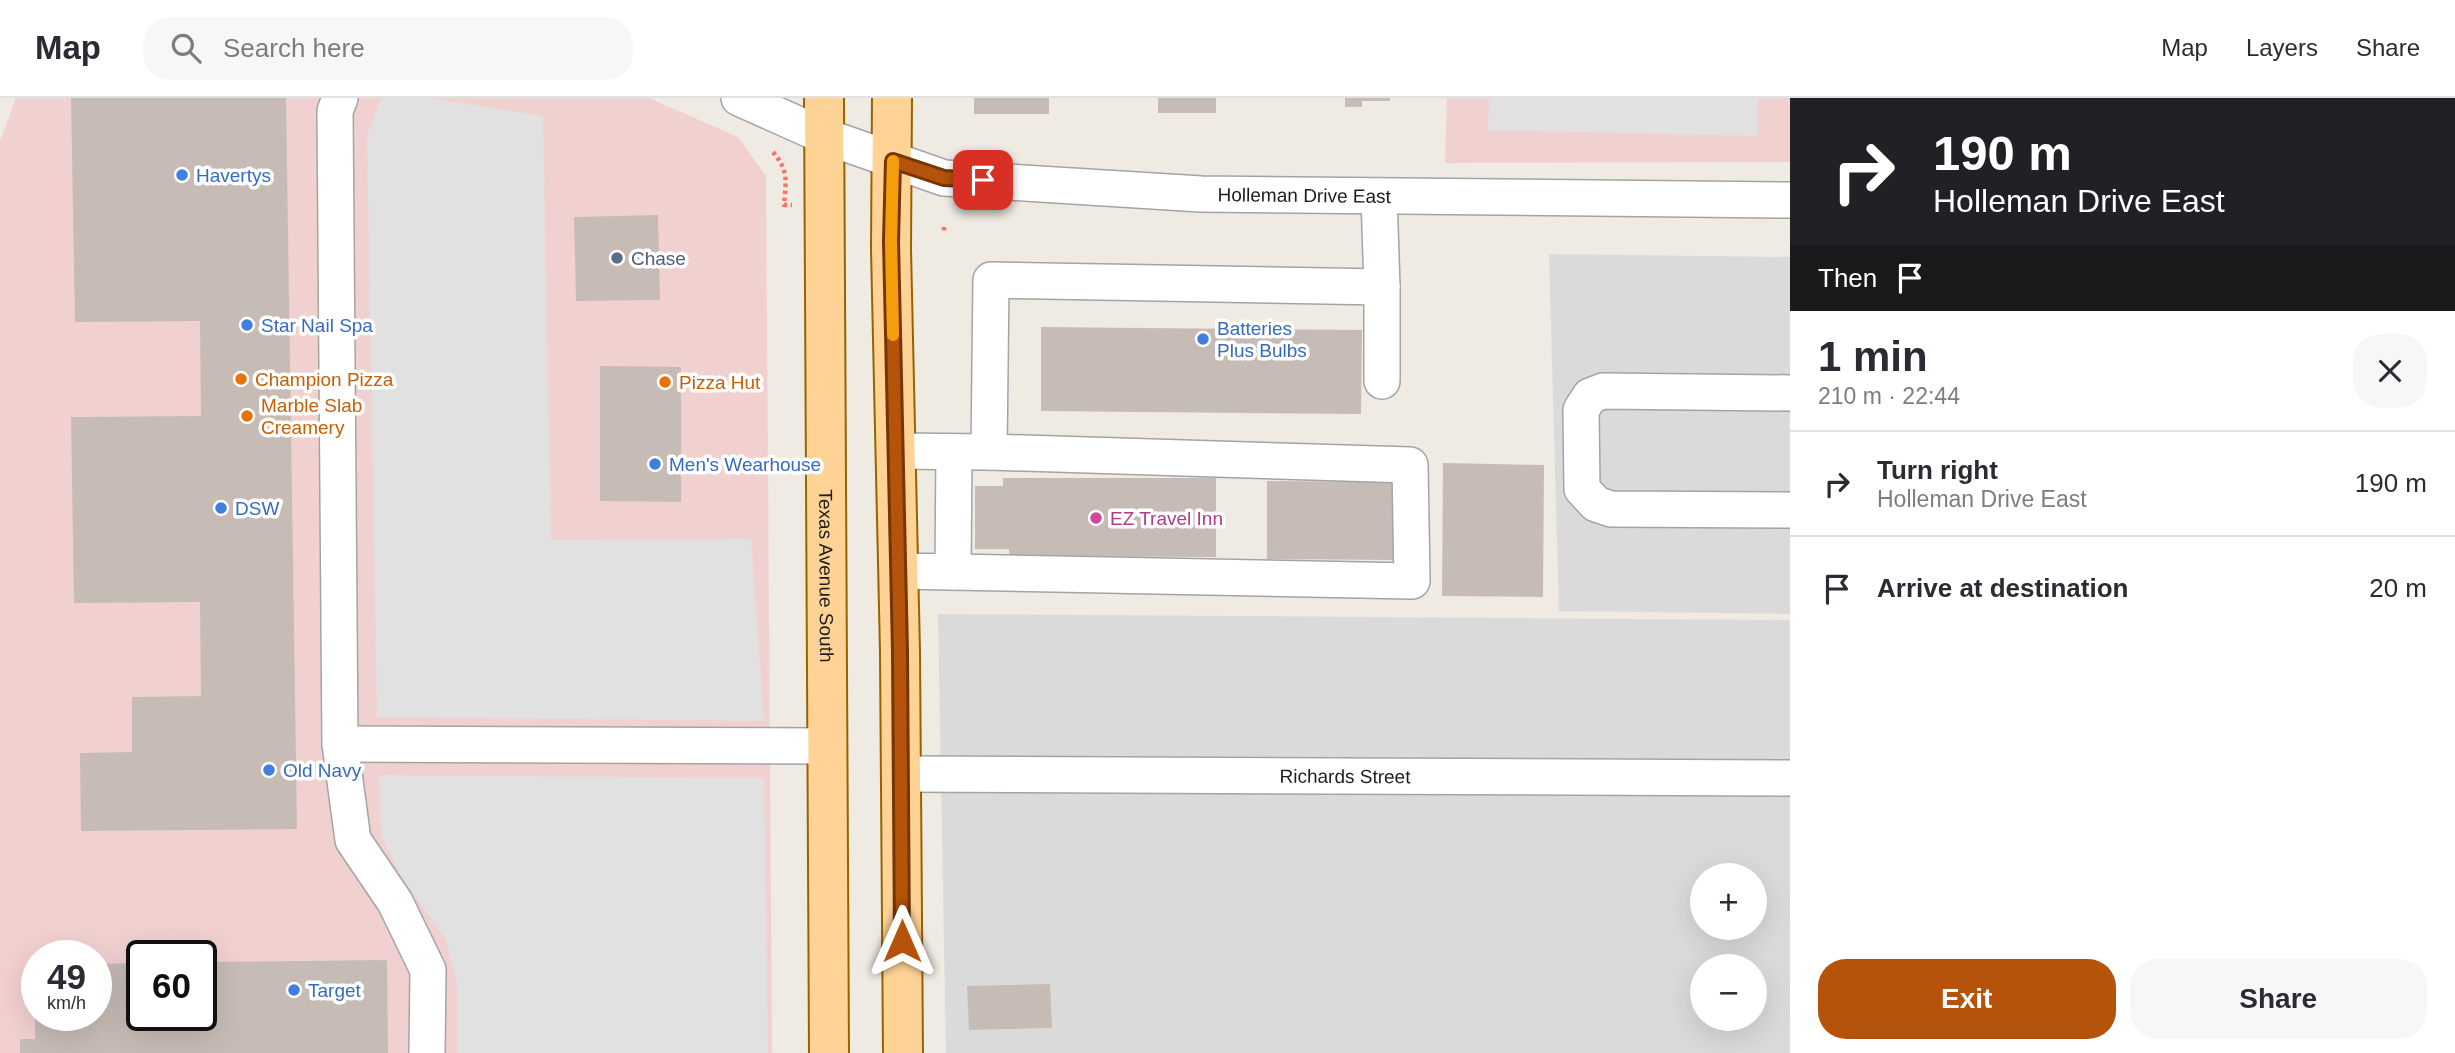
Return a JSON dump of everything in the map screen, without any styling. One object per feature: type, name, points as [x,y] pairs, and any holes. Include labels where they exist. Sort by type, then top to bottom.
[{"type":"main road","name":"Texas Avenue South","points":[[824,98],[829,1053]]},
{"type":"main road","points":[[892,98],[891,241],[898,570],[903,1053]]},
{"type":"street","points":[[340,98],[335,111],[340,744],[353,840],[395,902],[428,970],[427,1053]]},
{"type":"street","name":"Holleman Drive East","points":[[739,98],[824,136],[944,178],[1201,194],[1790,200]]},
{"type":"street","points":[[1379,196],[1382,381]]},
{"type":"street","points":[[989,452],[990,279],[1382,287]]},
{"type":"street","points":[[1790,393],[1603,391],[1590,396],[1581,410],[1582,489],[1596,504],[1611,509],[1790,510]]},
{"type":"street","points":[[896,451],[1410,465],[1412,581],[898,570]]},
{"type":"street","points":[[953,572],[954,452]]},
{"type":"street","points":[[340,744],[827,746]]},
{"type":"street","name":"Richards Street","points":[[901,774],[1790,778]]},
{"type":"path","points":[[773,152],[782,162],[786,173],[785,205],[792,205]]},
{"type":"path","points":[[944,227],[944,233]]},
{"type":"shaded area","points":[[16,98],[649,98],[738,137],[766,176],[772,1053],[0,1053],[0,141]]},
{"type":"shaded area","points":[[381,98],[429,98],[543,116],[551,540],[751,539],[764,721],[377,717],[367,136]]},
{"type":"shaded area","points":[[1447,98],[1790,98],[1790,162],[1445,163]]},
{"type":"shaded area","points":[[1489,98],[1757,98],[1757,136],[1488,130]]},
{"type":"shaded area","points":[[1549,254],[1790,257],[1790,614],[1559,611]]},
{"type":"shaded area","points":[[938,614],[1790,620],[1790,1053],[946,1053]]},
{"type":"shaded area","points":[[379,775],[764,778],[768,1053],[457,1053],[457,984],[446,940],[401,876],[381,835]]},
{"type":"building","points":[[71,98],[286,98],[297,829],[81,831],[80,753],[132,752],[132,697],[201,696],[200,602],[74,603],[71,417],[201,416],[200,321],[75,322]]},
{"type":"building","points":[[974,98],[1049,98],[1049,114],[974,114]]},
{"type":"building","points":[[1158,98],[1216,98],[1216,113],[1158,113]]},
{"type":"building","points":[[1345,98],[1390,98],[1390,101],[1362,101],[1362,107],[1345,107]]},
{"type":"building","name":"Chase","points":[[658,215],[660,300],[576,301],[574,217]]},
{"type":"building","points":[[1041,327],[1362,330],[1361,414],[1041,411]]},
{"type":"building","points":[[600,366],[681,367],[681,502],[600,501]]},
{"type":"building","points":[[1443,463],[1544,465],[1543,597],[1442,596]]},
{"type":"building","name":"EZ Travel Inn","points":[[1003,478],[1216,478],[1216,557],[1009,556],[1009,549],[975,549],[975,486],[1003,486]]},
{"type":"building","points":[[1267,481],[1393,482],[1393,560],[1267,559]]},
{"type":"building","name":"Target","points":[[387,960],[388,1053],[20,1053],[20,1039],[35,1039],[35,1031],[112,1031],[112,964],[126,963],[126,1031],[217,1031],[217,962]]},
{"type":"building","points":[[1050,984],[1052,1028],[969,1030],[967,986]]},
{"type":"slow traffic","points":[[893,161],[893,335]]},
{"type":"place","name":"Havertys","points":[[182,175]]},
{"type":"place","name":"Chase","points":[[617,258]]},
{"type":"place","name":"Star Nail Spa","points":[[247,325]]},
{"type":"place","name":"Batteries Plus Bulbs","points":[[1203,339]]},
{"type":"place","name":"Champion Pizza","points":[[241,379]]},
{"type":"place","name":"Pizza Hut","points":[[665,382]]},
{"type":"place","name":"Marble Slab Creamery","points":[[247,416]]},
{"type":"place","name":"Men's Wearhouse","points":[[655,464]]},
{"type":"place","name":"DSW","points":[[221,508]]},
{"type":"place","name":"EZ Travel Inn","points":[[1096,518]]},
{"type":"place","name":"Old Navy","points":[[269,770]]},
{"type":"place","name":"Target","points":[[294,990]]},
{"type":"route","points":[[902,941],[900,652],[891,241],[893,161],[944,178],[983,180]]}]
